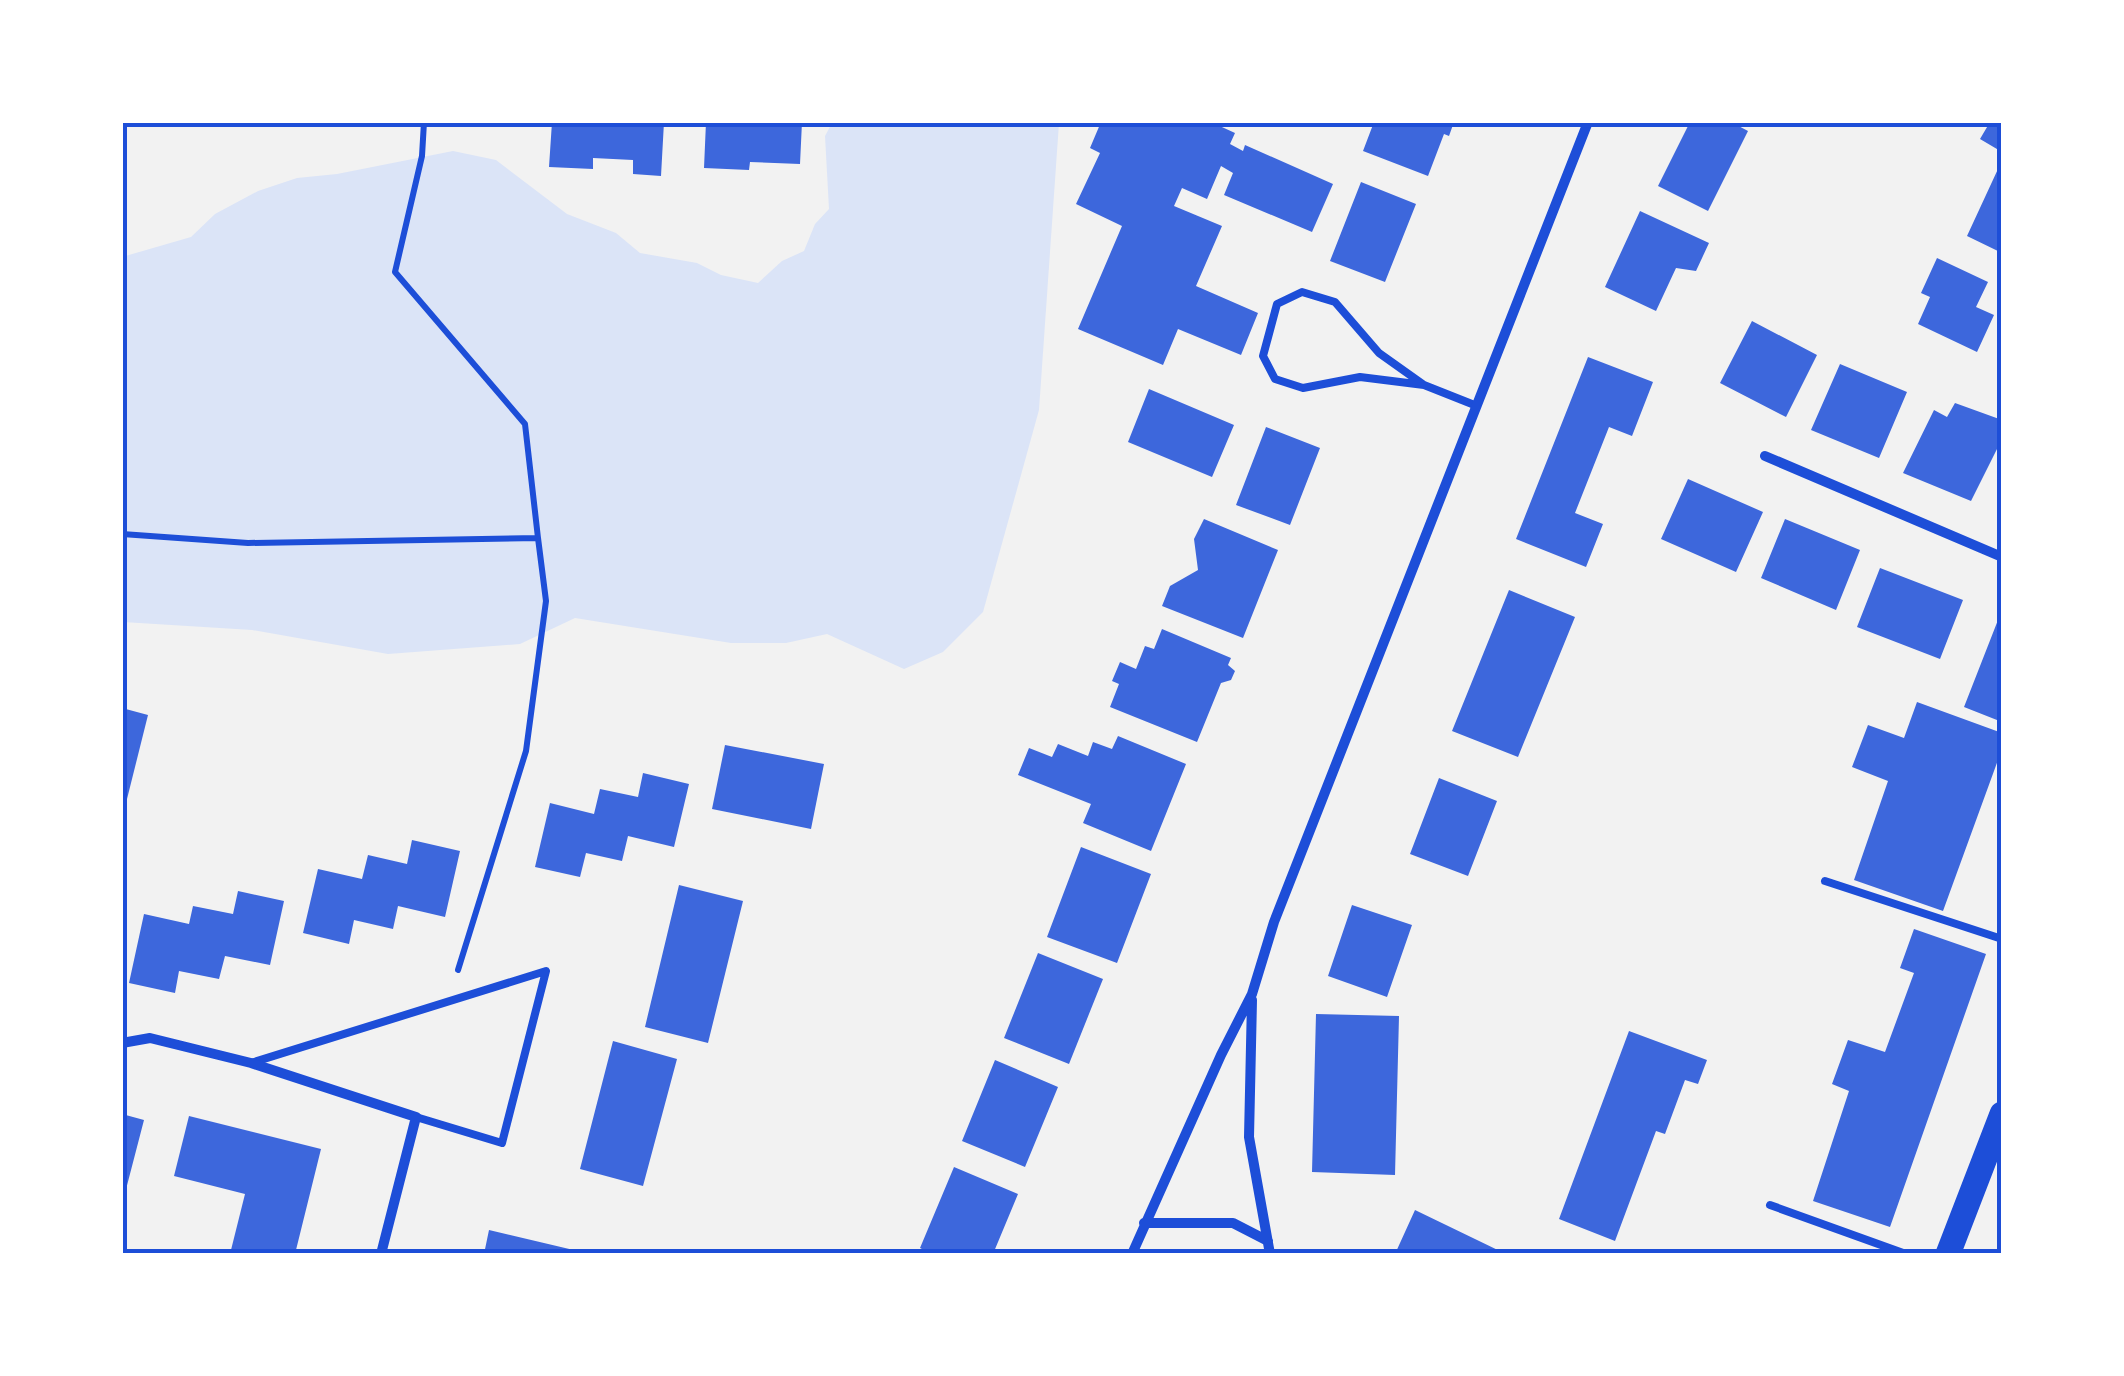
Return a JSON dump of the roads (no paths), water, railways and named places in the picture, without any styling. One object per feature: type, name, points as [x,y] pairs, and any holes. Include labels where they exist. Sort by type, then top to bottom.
[{"type":"main road","points":[[1948,1254],[2002,1114]]},
{"type":"street","points":[[1132,1254],[1252,994],[1274,922],[1588,122]]},
{"type":"street","points":[[1765,456],[2002,557]]},
{"type":"street","points":[[1252,994],[1249,1137],[1270,1254]]},
{"type":"street","points":[[122,1043],[150,1038],[251,1062],[416,1118],[380,1254]]},
{"type":"street","points":[[1144,1222],[1233,1222],[1268,1241]]},
{"type":"lane","points":[[1424,384],[1360,378],[1303,388],[1275,379],[1263,356],[1277,304],[1302,292],[1334,302],[1380,353],[1424,384],[1477,406]]},
{"type":"lane","points":[[1825,881],[2002,940]]},
{"type":"lane","points":[[251,1062],[546,972],[502,1142],[416,1118]]},
{"type":"lane","points":[[1770,1204],[1906,1254]]}]
